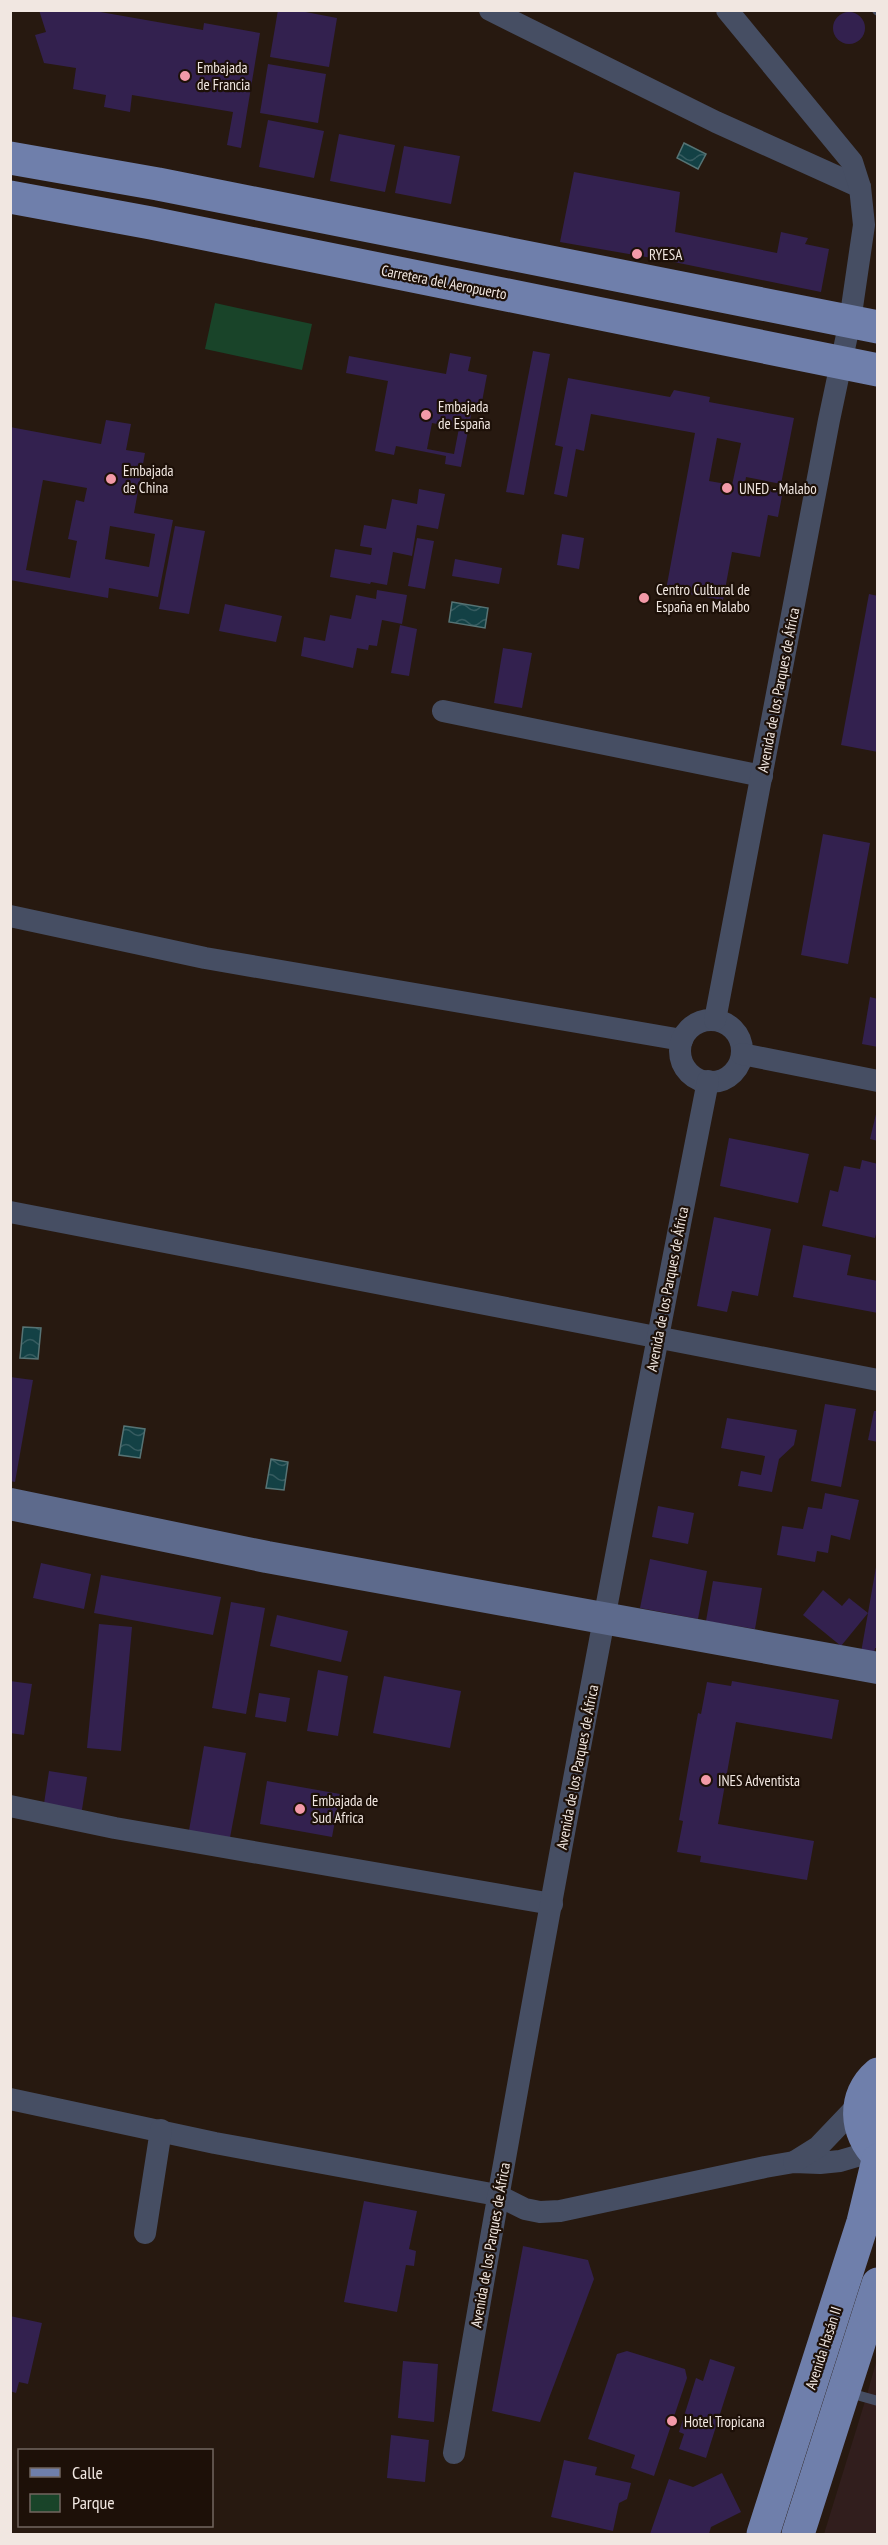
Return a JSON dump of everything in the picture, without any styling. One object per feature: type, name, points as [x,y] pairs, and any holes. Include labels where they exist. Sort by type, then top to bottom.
[{"type":"main road","points":[[10,158],[158,184],[864,324]]},
{"type":"main road","name":"Carretera del Aeropuerto","points":[[10,197],[878,370]]},
{"type":"main road","points":[[876,2155],[861,2129],[860,2103],[865,2090],[878,2074]]},
{"type":"main road","name":"Avenida Hasán II","points":[[763,2535],[863,2222],[876,2155]]},
{"type":"main road","points":[[798,2535],[878,2284]]},
{"type":"street","points":[[490,10],[716,122],[860,186]]},
{"type":"street","name":"Avenida de los Parques de África","points":[[715,1020],[842,361],[864,324],[871,222],[852,162],[727,10]]},
{"type":"street","points":[[443,711],[762,776]]},
{"type":"street","points":[[10,916],[205,958],[682,1040]]},
{"type":"street","points":[[715,1020],[733,1029],[741,1040],[742,1054],[733,1073],[722,1080],[708,1082],[694,1077],[684,1067],[680,1053],[682,1040],[695,1024],[715,1020]]},
{"type":"street","points":[[742,1054],[878,1081]]},
{"type":"street","name":"Avenida de los Parques de África","points":[[454,2453],[497,2195],[657,1339],[708,1082]]},
{"type":"street","points":[[10,1212],[878,1380]]},
{"type":"street","points":[[10,1504],[267,1557],[878,1668]]},
{"type":"street","points":[[10,1806],[208,1845],[552,1904]]},
{"type":"street","points":[[10,2099],[215,2143],[497,2195],[525,2209],[540,2212],[560,2211],[794,2162],[820,2163],[876,2155]]},
{"type":"street","points":[[794,2162],[818,2147],[860,2103]]},
{"type":"street","points":[[145,2233],[161,2130]]},
{"type":"lane","points":[[843,2391],[878,2402]]},
{"type":"shaded area","points":[[877,2359],[877,2534],[824,2534],[866,2398]]},
{"type":"green space","points":[[215,303],[312,324],[302,370],[205,349]]},
{"type":"water","points":[[684,143],[706,154],[698,169],[677,158]]},
{"type":"water","points":[[452,602],[488,608],[485,628],[449,622]]},
{"type":"water","points":[[23,1327],[41,1328],[38,1359],[20,1358]]},
{"type":"water","points":[[124,1426],[145,1429],[140,1458],[119,1455]]},
{"type":"water","points":[[271,1459],[288,1462],[284,1490],[266,1488]]},
{"type":"building","points":[[39,10],[89,10],[203,30],[204,23],[260,33],[241,148],[227,145],[233,112],[132,95],[130,112],[104,107],[106,95],[73,89],[76,68],[44,63],[35,35],[46,32]]},
{"type":"building","points":[[278,10],[295,10],[337,18],[329,67],[270,57]]},
{"type":"building","points":[[849,12],[860,17],[865,28],[860,39],[849,44],[838,39],[833,28],[838,17]]},
{"type":"building","points":[[268,64],[326,74],[318,123],[260,113]]},
{"type":"building","points":[[268,120],[324,131],[314,178],[259,167]]},
{"type":"building","points":[[339,134],[395,145],[385,192],[330,181]]},
{"type":"building","points":[[404,146],[460,156],[451,204],[395,193]]},
{"type":"building","points":[[574,172],[680,192],[675,232],[777,253],[781,232],[808,238],[805,244],[829,249],[821,292],[669,261],[560,242]]},
{"type":"building","points":[[533,351],[550,354],[524,495],[506,492]]},
{"type":"building","name":"Embajada de España","points":[[450,353],[471,357],[468,371],[487,375],[481,407],[473,405],[461,467],[445,464],[446,456],[396,446],[394,455],[375,451],[388,381],[346,373],[349,356],[446,374]],"holes":[[[432,423],[459,428],[454,454],[427,449]]]},
{"type":"building","name":"UNED - Malabo","points":[[568,378],[670,397],[674,390],[710,397],[709,402],[794,418],[781,484],[746,477],[745,483],[783,491],[778,517],[768,515],[760,557],[732,552],[723,600],[666,590],[695,433],[591,414],[584,451],[576,449],[567,497],[554,494],[563,447],[555,445]],"holes":[[[717,438],[741,443],[732,485],[709,481]]]},
{"type":"building","points":[[106,420],[131,424],[126,450],[145,453],[134,513],[173,520],[158,597],[109,588],[108,598],[10,580],[10,427],[101,444]],"holes":[[[43,480],[87,488],[84,502],[76,500],[68,539],[77,541],[70,578],[26,570]],[[110,526],[155,534],[149,567],[105,559]]]},
{"type":"building","points":[[419,489],[445,494],[438,529],[417,525],[412,556],[393,552],[387,585],[330,577],[335,549],[371,555],[372,548],[360,546],[364,525],[386,529],[392,499],[417,504]]},
{"type":"building","points":[[175,526],[205,531],[189,614],[159,609]]},
{"type":"building","points":[[562,534],[584,538],[579,569],[557,565]]},
{"type":"building","points":[[417,538],[434,541],[425,589],[408,586]]},
{"type":"building","points":[[455,559],[502,568],[499,584],[452,576]]},
{"type":"building","points":[[377,590],[407,595],[402,624],[382,620],[377,646],[369,645],[368,650],[357,648],[353,668],[301,656],[304,637],[325,641],[330,615],[351,619],[356,595],[376,599]]},
{"type":"building","points":[[869,594],[878,596],[878,752],[841,745]]},
{"type":"building","points":[[225,604],[282,616],[276,642],[219,631]]},
{"type":"building","points":[[400,625],[417,629],[409,676],[391,673]]},
{"type":"building","points":[[503,648],[532,653],[522,708],[494,703]]},
{"type":"building","points":[[823,834],[870,843],[848,964],[801,955]]},
{"type":"building","points":[[870,997],[878,999],[878,1047],[862,1044]]},
{"type":"building","points":[[878,1110],[878,1141],[870,1139]]},
{"type":"building","points":[[729,1138],[809,1154],[798,1203],[720,1186]]},
{"type":"building","points":[[862,1160],[878,1164],[878,1226],[875,1238],[822,1226],[830,1190],[838,1192],[844,1166],[860,1169]]},
{"type":"building","points":[[714,1217],[771,1229],[758,1296],[732,1291],[727,1312],[697,1306]]},
{"type":"building","points":[[803,1245],[851,1255],[847,1275],[878,1281],[878,1313],[793,1297]]},
{"type":"building","points":[[10,1377],[33,1380],[15,1482],[10,1481]]},
{"type":"building","points":[[825,1404],[856,1409],[841,1487],[811,1481]]},
{"type":"building","points":[[874,1411],[878,1411],[878,1442],[868,1440]]},
{"type":"building","points":[[727,1418],[797,1430],[794,1445],[779,1459],[772,1492],[738,1486],[741,1471],[761,1475],[765,1456],[721,1448]]},
{"type":"building","points":[[825,1493],[859,1500],[850,1540],[831,1535],[828,1553],[817,1551],[815,1562],[777,1555],[782,1526],[803,1529],[808,1507],[822,1509]]},
{"type":"building","points":[[658,1506],[694,1513],[688,1544],[652,1537]]},
{"type":"building","points":[[650,1559],[707,1571],[698,1619],[640,1608]]},
{"type":"building","points":[[41,1563],[91,1574],[84,1609],[33,1598]]},
{"type":"building","points":[[876,1567],[878,1648],[875,1648],[873,1661],[860,1658]]},
{"type":"building","points":[[101,1575],[221,1597],[213,1635],[94,1613]]},
{"type":"building","points":[[713,1581],[762,1588],[755,1629],[706,1621]]},
{"type":"building","points":[[823,1590],[842,1606],[849,1598],[868,1613],[841,1646],[803,1615]]},
{"type":"building","points":[[231,1602],[265,1608],[246,1714],[212,1708]]},
{"type":"building","points":[[277,1615],[348,1631],[341,1662],[270,1646]]},
{"type":"building","points":[[99,1624],[132,1627],[121,1751],[87,1748]]},
{"type":"building","points":[[318,1670],[348,1676],[338,1736],[307,1731]]},
{"type":"building","points":[[384,1676],[461,1691],[450,1748],[373,1733]]},
{"type":"building","points":[[10,1681],[32,1684],[24,1735],[10,1733]]},
{"type":"building","name":"INES Adventista","points":[[732,1681],[839,1700],[832,1739],[736,1722],[718,1824],[814,1841],[807,1880],[700,1862],[701,1856],[677,1852],[683,1821],[679,1820],[698,1713],[701,1714],[707,1682],[731,1686]]},
{"type":"building","points":[[259,1693],[290,1698],[286,1722],[255,1717]]},
{"type":"building","points":[[204,1746],[246,1753],[229,1843],[188,1836]]},
{"type":"building","points":[[49,1771],[87,1777],[81,1816],[43,1810]]},
{"type":"building","name":"Embajada de Sud Africa","points":[[267,1781],[340,1794],[332,1837],[260,1824]]},
{"type":"building","points":[[364,2201],[417,2211],[409,2249],[416,2251],[414,2266],[406,2265],[397,2312],[344,2302]]},
{"type":"building","points":[[523,2246],[588,2260],[594,2279],[540,2422],[492,2411]]},
{"type":"building","points":[[10,2316],[42,2323],[28,2384],[19,2382],[16,2393],[10,2391]]},
{"type":"building","points":[[627,2351],[685,2369],[687,2378],[654,2476],[631,2468],[635,2455],[588,2439],[617,2354]]},
{"type":"building","points":[[710,2359],[735,2367],[706,2458],[679,2449],[684,2434],[679,2432],[696,2378],[703,2381]]},
{"type":"building","points":[[403,2361],[438,2364],[434,2422],[398,2418]]},
{"type":"building","points":[[391,2435],[429,2440],[425,2482],[387,2478]]},
{"type":"building","points":[[564,2460],[597,2467],[595,2475],[631,2483],[627,2499],[619,2503],[613,2531],[551,2517]]},
{"type":"building","points":[[722,2473],[741,2512],[711,2527],[709,2534],[650,2534],[669,2479],[693,2487]]},
{"type":"place","name":"Embajada de Francia","points":[[185,76]]},
{"type":"place","name":"RYESA","points":[[637,254]]},
{"type":"place","name":"Embajada de España","points":[[426,415]]},
{"type":"place","name":"Embajada de China","points":[[111,479]]},
{"type":"place","name":"UNED - Malabo","points":[[727,488]]},
{"type":"place","name":"Centro Cultural de España en Malabo","points":[[644,598]]},
{"type":"place","name":"INES Adventista","points":[[706,1780]]},
{"type":"place","name":"Embajada de Sud Africa","points":[[300,1809]]},
{"type":"place","name":"Hotel Tropicana","points":[[672,2421]]}]
